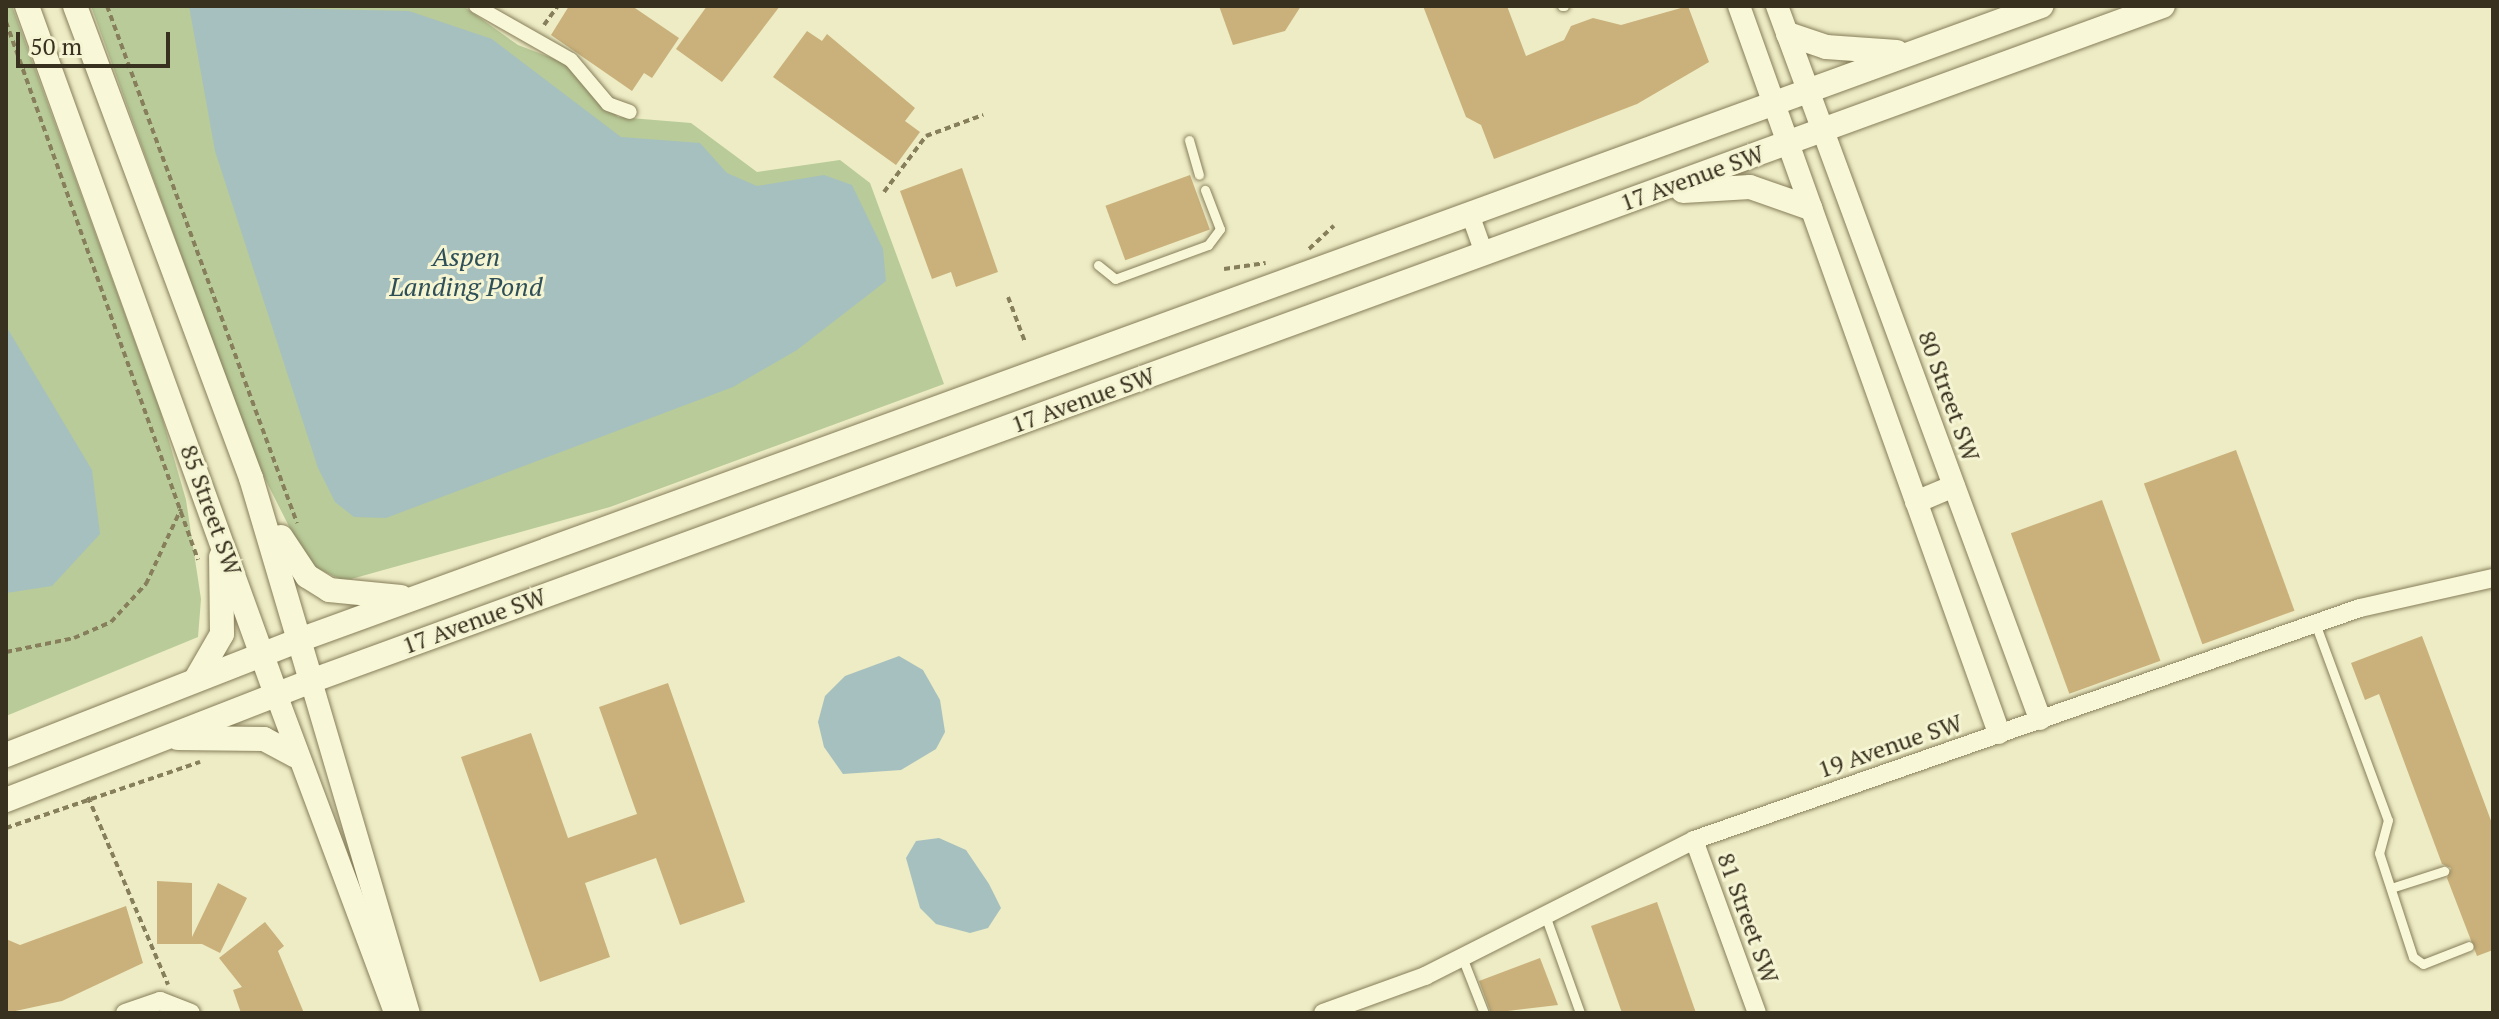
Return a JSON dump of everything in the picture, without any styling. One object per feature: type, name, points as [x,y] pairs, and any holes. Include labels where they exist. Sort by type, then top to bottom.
[{"type":"main road","name":"85 Street SW","points":[[27,6],[276,694]]},
{"type":"main road","name":"85 Street SW","points":[[75,6],[251,478],[302,639],[311,681]]},
{"type":"main road","name":"17 Avenue SW","points":[[6,755],[302,639],[2041,6]]},
{"type":"main road","name":"17 Avenue SW","points":[[6,800],[311,681],[1484,253],[1657,193],[2163,6]]},
{"type":"main road","points":[[1788,34],[1855,51],[1911,53]]},
{"type":"main road","points":[[1657,193],[1750,187],[1810,208]]},
{"type":"main road","points":[[982,393],[997,431]]},
{"type":"main road","points":[[251,478],[307,576],[351,596],[417,598]]},
{"type":"main road","points":[[687,500],[702,538]]},
{"type":"main road","points":[[196,679],[222,634],[222,547]]},
{"type":"main road","points":[[164,739],[264,739],[296,756]]},
{"type":"street","points":[[476,6],[571,60],[608,104],[630,112]]},
{"type":"street","points":[[1739,6],[1772,106],[1999,733]]},
{"type":"street","name":"80 Street SW","points":[[1777,6],[2040,719]]},
{"type":"street","points":[[1470,214],[1484,253]]},
{"type":"street","points":[[1916,502],[1954,486]]},
{"type":"street","name":"19 Avenue SW","points":[[1323,1013],[1461,956],[1694,840],[2315,623],[2493,578]]},
{"type":"street","name":"85 Street SW","points":[[311,681],[409,1013]]},
{"type":"street","name":"85 Street SW","points":[[276,694],[296,756],[395,1013]]},
{"type":"street","name":"81 Street SW","points":[[1694,840],[1757,1013]]},
{"type":"street","points":[[125,1013],[172,1002],[191,1013]]},
{"type":"lane","points":[[1189,140],[1199,175]]},
{"type":"lane","points":[[1098,265],[1115,279],[1208,245],[1220,229],[1205,190]]},
{"type":"lane","points":[[2315,623],[2388,820],[2379,853],[2413,957],[2423,964],[2469,946]]},
{"type":"lane","points":[[2391,888],[2444,871]]},
{"type":"lane","points":[[1544,912],[1580,1013]]},
{"type":"lane","points":[[1461,956],[1484,1013]]},
{"type":"path","points":[[107,6],[298,526]]},
{"type":"path","points":[[6,22],[181,509],[200,570]]},
{"type":"path","points":[[884,192],[926,136],[983,115]]},
{"type":"path","points":[[1294,254],[1334,226]]},
{"type":"path","points":[[1224,269],[1279,259]]},
{"type":"path","points":[[1008,297],[1025,342]]},
{"type":"path","points":[[6,652],[74,638],[111,622],[146,584],[181,509]]},
{"type":"path","points":[[6,828],[88,797],[205,760]]},
{"type":"path","points":[[88,797],[172,1002]]},
{"type":"green space","points":[[6,6],[12,6],[160,410],[186,500],[201,599],[198,637],[6,716]]},
{"type":"green space","name":"Aspen Landing Pond","points":[[91,6],[463,6],[518,45],[565,63],[618,117],[691,123],[757,172],[840,160],[870,183],[944,384],[610,507],[344,581],[308,564],[255,459]]},
{"type":"water","name":"Aspen Landing Pond","points":[[189,6],[409,11],[492,39],[621,137],[700,143],[727,173],[757,186],[824,175],[852,185],[883,249],[886,281],[797,350],[733,387],[386,518],[354,517],[335,502],[318,468],[215,151]]},
{"type":"water","points":[[6,326],[92,470],[100,534],[52,586],[6,593]]},
{"type":"water","points":[[899,656],[923,670],[940,700],[945,732],[936,749],[901,770],[843,774],[824,747],[818,722],[825,696],[845,676]]},
{"type":"water","points":[[939,838],[966,850],[989,884],[1001,908],[988,928],[970,933],[936,924],[920,908],[906,858],[916,841]]},
{"type":"building","points":[[569,6],[632,6],[679,38],[652,78],[644,73],[632,91],[551,35]]},
{"type":"building","points":[[707,6],[780,6],[722,82],[676,49]]},
{"type":"building","points":[[1219,6],[1301,6],[1285,31],[1233,45]]},
{"type":"building","points":[[1423,6],[1507,6],[1526,56],[1564,40],[1571,26],[1593,18],[1621,25],[1688,6],[1709,62],[1637,104],[1494,159],[1481,125],[1466,117]]},
{"type":"building","points":[[807,31],[822,41],[827,34],[915,108],[905,121],[920,132],[896,165],[773,77]]},
{"type":"building","points":[[962,168],[998,272],[956,287],[951,272],[932,279],[900,191]]},
{"type":"building","points":[[1190,175],[1210,230],[1125,260],[1105,206]]},
{"type":"building","points":[[2236,450],[2294,611],[2202,644],[2144,484]]},
{"type":"building","points":[[2102,500],[2160,661],[2069,694],[2011,533]]},
{"type":"building","points":[[2422,636],[2493,826],[2493,950],[2477,956],[2447,878],[2451,868],[2442,864],[2379,694],[2365,700],[2351,663]]},
{"type":"building","points":[[668,683],[745,902],[680,925],[656,858],[585,883],[610,957],[540,982],[461,757],[531,733],[568,838],[637,814],[599,707]]},
{"type":"building","points":[[157,881],[192,883],[192,937],[218,883],[247,898],[220,953],[202,944],[157,944]]},
{"type":"building","points":[[1657,902],[1696,1013],[1622,1013],[1591,926]]},
{"type":"building","points":[[126,906],[143,963],[62,1001],[6,1013],[6,939],[20,945]]},
{"type":"building","points":[[265,922],[284,946],[278,951],[304,1013],[241,1013],[233,990],[242,987],[219,958]]},
{"type":"building","points":[[1540,958],[1558,1005],[1491,1013],[1479,981]]}]
